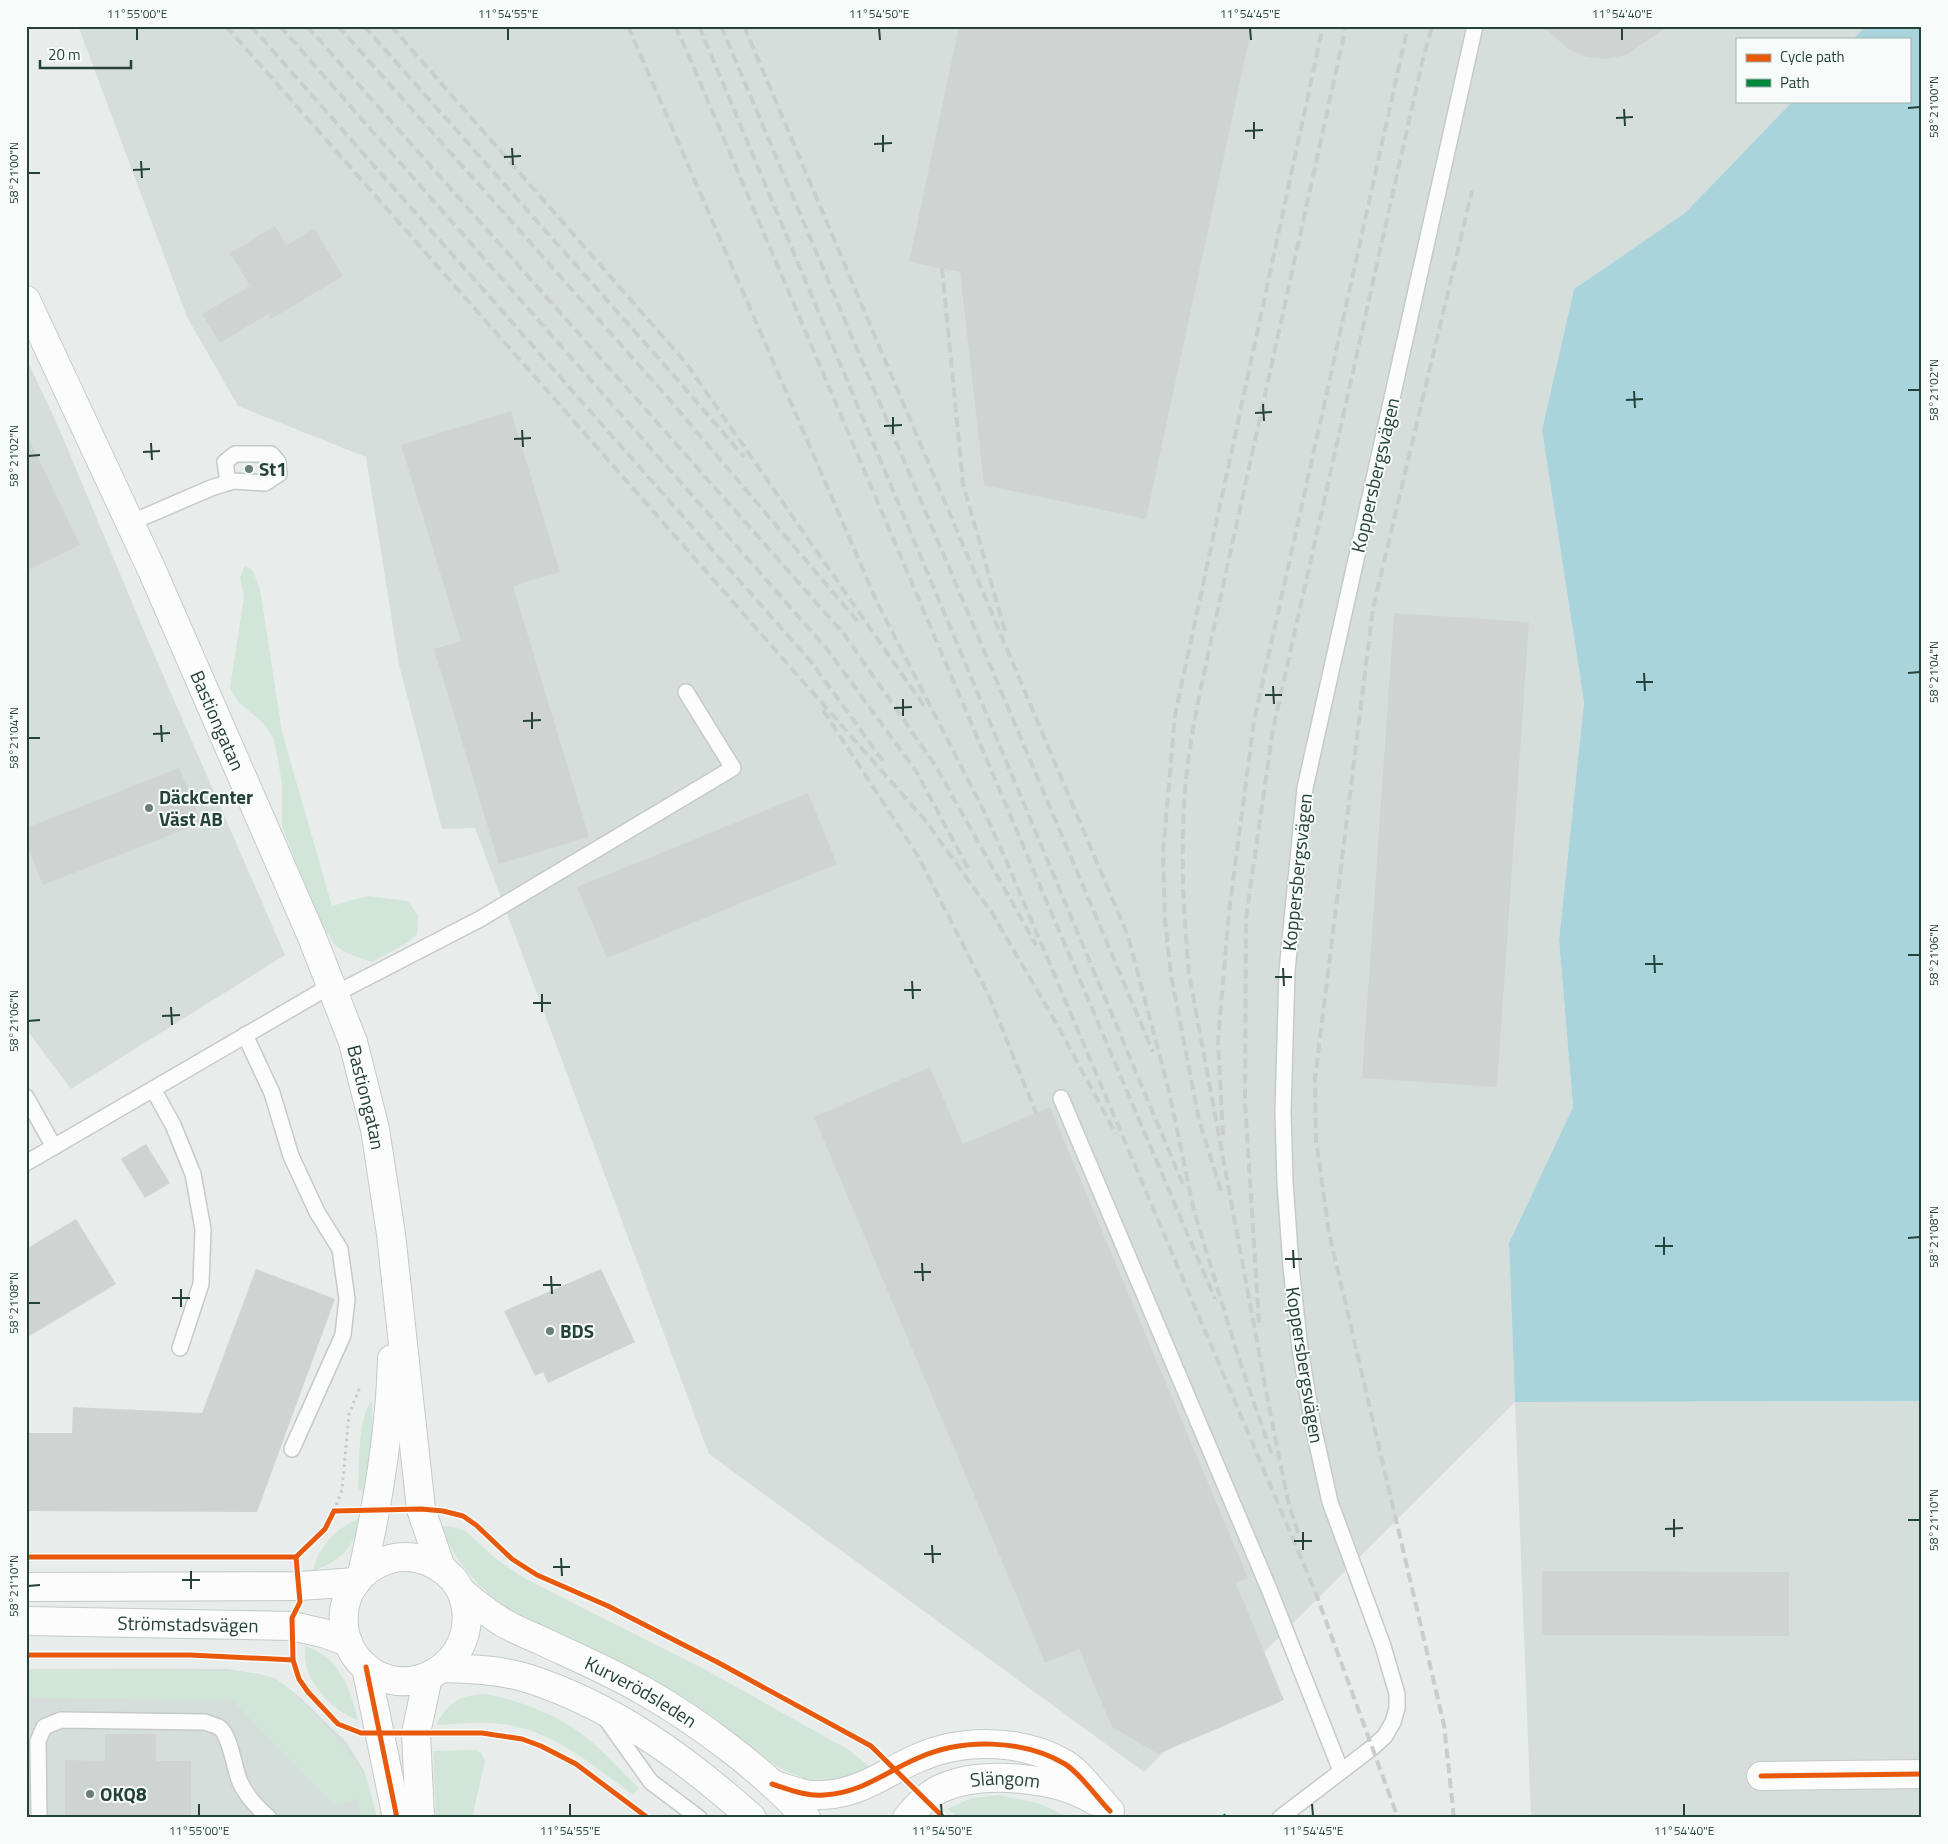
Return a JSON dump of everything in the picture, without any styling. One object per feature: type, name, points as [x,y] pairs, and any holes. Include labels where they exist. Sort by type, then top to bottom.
[{"type":"main road","name":"Bastiongatan","points":[[26,300],[130,523],[333,990],[353,1042],[375,1129],[391,1234],[421,1509],[441,1568]]},
{"type":"main road","name":"Bastiongatan","points":[[359,1578],[376,1511],[391,1398],[395,1273]]},
{"type":"main road","name":"Kurverödsleden","points":[[752,1818],[660,1743],[598,1707],[529,1679],[481,1670],[436,1672],[412,1681],[395,1680],[375,1673],[366,1667],[352,1651],[348,1642],[345,1631],[344,1610],[346,1600],[359,1578],[378,1563],[396,1558],[415,1558],[441,1568],[461,1591],[503,1623],[644,1691],[727,1746],[772,1784],[806,1818]]},
{"type":"main road","name":"Strömstadsvägen","points":[[26,1587],[300,1586],[359,1578]]},
{"type":"main road","name":"Kurverödsleden","points":[[436,1672],[458,1653],[466,1633],[467,1612],[461,1591]]},
{"type":"main road","name":"Strömstadsvägen","points":[[26,1621],[269,1625],[312,1630],[348,1642]]},
{"type":"main road","points":[[366,1667],[396,1818]]},
{"type":"main road","points":[[420,1818],[416,1733],[436,1672]]},
{"type":"main road","name":"Slängom","points":[[772,1784],[823,1796],[849,1791],[869,1784],[917,1758],[947,1747],[1006,1746],[1027,1750],[1066,1765],[1114,1814]]},
{"type":"main road","points":[[1761,1776],[1922,1774]]},
{"type":"main road","name":"Slängom","points":[[908,1818],[926,1798],[941,1788],[963,1781],[992,1778],[1054,1785],[1084,1794],[1114,1814]]},
{"type":"lane","name":"Koppersbergsvägen","points":[[1280,1818],[1384,1736],[1393,1722],[1397,1694],[1383,1646],[1330,1502],[1313,1426],[1300,1349],[1285,1182],[1283,1104],[1287,971],[1305,788],[1475,26]]},
{"type":"lane","points":[[130,523],[228,483]]},
{"type":"lane","points":[[26,1163],[245,1035],[480,919],[733,768],[686,692]]},
{"type":"lane","points":[[245,1035],[272,1093],[291,1156],[317,1212],[340,1248],[347,1299],[343,1335],[292,1450]]},
{"type":"lane","points":[[153,1089],[173,1125],[194,1174],[203,1229],[201,1284],[180,1348]]},
{"type":"lane","points":[[26,1098],[54,1147]]},
{"type":"lane","points":[[1060,1098],[1269,1589],[1341,1771]]},
{"type":"lane","points":[[598,1707],[651,1782],[699,1818]]},
{"type":"lane","points":[[39,1818],[38,1741],[44,1727],[61,1720],[205,1722],[220,1728],[226,1740],[239,1781],[246,1794],[254,1805],[269,1818]]},
{"type":"shaded area","points":[[78,26],[1866,26],[1854,38],[1736,38],[1736,102],[1792,102],[1685,213],[1574,289],[1542,430],[1584,702],[1559,940],[1573,1107],[1509,1243],[1515,1402],[1144,1772],[709,1454],[475,828],[442,829],[399,665],[366,457],[238,406],[187,317]]},
{"type":"shaded area","points":[[26,358],[58,426],[147,638],[285,955],[71,1089],[26,1029]]},
{"type":"shaded area","points":[[1922,1401],[1922,1818],[1531,1818],[1515,1402]]},
{"type":"shaded area","points":[[26,1669],[228,1669],[275,1678],[301,1698],[347,1743],[365,1773],[377,1818],[26,1818]]},
{"type":"green space","points":[[245,565],[253,571],[260,589],[282,732],[332,906],[367,896],[408,901],[418,916],[417,934],[413,938],[372,962],[346,953],[335,945],[319,919],[282,827],[282,783],[274,739],[262,722],[238,702],[230,688],[244,597],[240,578]]},
{"type":"green space","points":[[372,1400],[372,1461],[366,1495],[358,1488],[360,1442],[364,1418]]},
{"type":"green space","points":[[359,1519],[354,1538],[345,1552],[331,1563],[313,1571],[319,1554],[330,1539],[343,1527]]},
{"type":"green space","points":[[450,1526],[466,1531],[496,1559],[524,1578],[704,1669],[849,1750],[871,1768],[856,1776],[828,1781],[806,1779],[782,1769],[648,1683],[518,1616],[505,1607],[482,1588],[455,1555],[440,1527]]},
{"type":"green space","points":[[305,1646],[327,1657],[335,1666],[347,1686],[358,1720],[335,1707],[315,1685],[307,1669]]},
{"type":"green space","points":[[26,1669],[228,1671],[270,1677],[296,1696],[350,1753],[364,1774],[377,1818],[362,1818],[357,1799],[336,1805],[331,1802],[233,1701],[26,1697]]},
{"type":"green space","points":[[486,1694],[512,1700],[537,1709],[572,1727],[597,1747],[639,1788],[633,1795],[572,1751],[555,1741],[520,1728],[486,1723],[436,1725],[450,1705],[456,1701],[469,1696]]},
{"type":"green space","points":[[476,1750],[481,1753],[485,1761],[472,1818],[436,1818],[433,1751]]},
{"type":"green space","points":[[999,1795],[1038,1803],[1070,1818],[959,1818],[947,1809],[972,1798]]},
{"type":"water","points":[[1866,26],[1922,26],[1922,1401],[1515,1402],[1509,1243],[1573,1107],[1559,940],[1584,702],[1542,430],[1574,289],[1685,213],[1792,102],[1910,102],[1910,38],[1854,38]]},
{"type":"building","points":[[959,26],[1252,26],[1146,519],[984,485],[960,272],[909,262]]},
{"type":"building","points":[[1543,26],[1668,26],[1626,55],[1607,59],[1586,57],[1568,49]]},
{"type":"building","points":[[275,226],[287,245],[314,228],[343,276],[271,319],[268,314],[220,343],[202,314],[250,286],[230,253]]},
{"type":"building","points":[[511,411],[560,572],[513,586],[589,837],[499,864],[434,649],[461,641],[401,445]]},
{"type":"building","points":[[26,433],[80,545],[26,571]]},
{"type":"building","points":[[1394,613],[1529,622],[1497,1087],[1362,1078]]},
{"type":"building","points":[[179,768],[201,823],[43,885],[26,843],[26,828]]},
{"type":"building","points":[[808,793],[837,864],[607,958],[577,887]]},
{"type":"building","points":[[930,1067],[963,1144],[1050,1107],[1248,1578],[1236,1583],[1284,1700],[1158,1754],[1112,1727],[1079,1649],[1045,1663],[814,1117]]},
{"type":"building","points":[[146,1144],[170,1183],[145,1198],[121,1159]]},
{"type":"building","points":[[76,1219],[116,1284],[26,1338],[26,1249]]},
{"type":"building","points":[[256,1269],[335,1299],[257,1512],[26,1511],[26,1433],[72,1433],[73,1407],[202,1413]]},
{"type":"building","points":[[601,1269],[635,1342],[548,1383],[543,1372],[535,1376],[504,1311]]},
{"type":"building","points":[[1542,1571],[1789,1572],[1789,1636],[1542,1635]]},
{"type":"building","points":[[105,1734],[156,1734],[156,1761],[191,1761],[191,1818],[65,1818],[65,1760],[105,1761]]},
{"type":"railway","points":[[226,26],[925,820],[992,913],[1059,1028],[1116,1134]]},
{"type":"railway","points":[[251,26],[812,663],[883,761]]},
{"type":"railway","points":[[280,26],[827,649],[916,771],[970,872]]},
{"type":"railway","points":[[307,26],[844,634],[935,765],[1036,945]]},
{"type":"railway","points":[[338,26],[662,391],[859,623]]},
{"type":"railway","points":[[364,26],[744,457]]},
{"type":"railway","points":[[391,26],[686,363],[924,706]]},
{"type":"railway","points":[[628,26],[877,602],[985,813],[1005,858],[1315,1591],[1398,1818]]},
{"type":"railway","points":[[675,26],[1215,1299]]},
{"type":"railway","points":[[699,26],[1184,1187]]},
{"type":"railway","points":[[721,26],[1153,1052]]},
{"type":"railway","points":[[744,26],[1128,936],[1168,1087],[1194,1211],[1238,1356],[1273,1458]]},
{"type":"railway","points":[[1221,1191],[1199,1120],[1171,975],[1165,921],[1163,853],[1175,715],[1323,26]]},
{"type":"railway","points":[[1298,1533],[1288,1501],[1271,1417],[1189,974],[1185,926],[1183,827],[1188,761],[1201,689],[1346,26]]},
{"type":"railway","points":[[1223,1135],[1218,1041],[1229,912],[1254,721],[1408,26]]},
{"type":"railway","points":[[1259,1323],[1245,1102],[1246,918],[1273,729],[1422,63],[1432,26]]},
{"type":"railway","points":[[1454,1818],[1444,1725],[1329,1233],[1316,1140],[1315,1078],[1373,608],[1472,191]]},
{"type":"railway","points":[[942,268],[963,484],[1005,631]]},
{"type":"railway","points":[[823,710],[918,856],[989,996],[1036,1113]]},
{"type":"marked path","points":[[1223,1815],[1227,1818]]},
{"type":"cycle path","points":[[26,1557],[296,1557],[325,1529],[334,1511],[421,1509],[443,1511],[463,1516],[476,1525],[512,1559],[537,1575],[608,1606],[719,1663],[871,1746],[944,1818]]},
{"type":"cycle path","points":[[296,1557],[300,1602],[292,1618],[293,1660],[299,1679],[308,1692],[338,1724],[361,1733],[482,1733],[522,1739],[541,1746],[576,1764],[648,1818]]},
{"type":"cycle path","points":[[26,1655],[190,1655],[293,1660]]},
{"type":"cycle path","points":[[366,1667],[397,1818]]},
{"type":"cycle path","points":[[772,1784],[811,1795],[838,1793],[862,1786],[935,1751],[954,1747],[992,1744],[1030,1750],[1065,1764],[1082,1779],[1110,1811]]},
{"type":"cycle path","points":[[1761,1776],[1922,1774]]},
{"type":"place","name":"St1","points":[[249,469]]},
{"type":"place","name":"DäckCenter Väst AB","points":[[149,808]]},
{"type":"place","name":"BDS","points":[[550,1331]]},
{"type":"place","name":"OKQ8","points":[[90,1794]]}]
